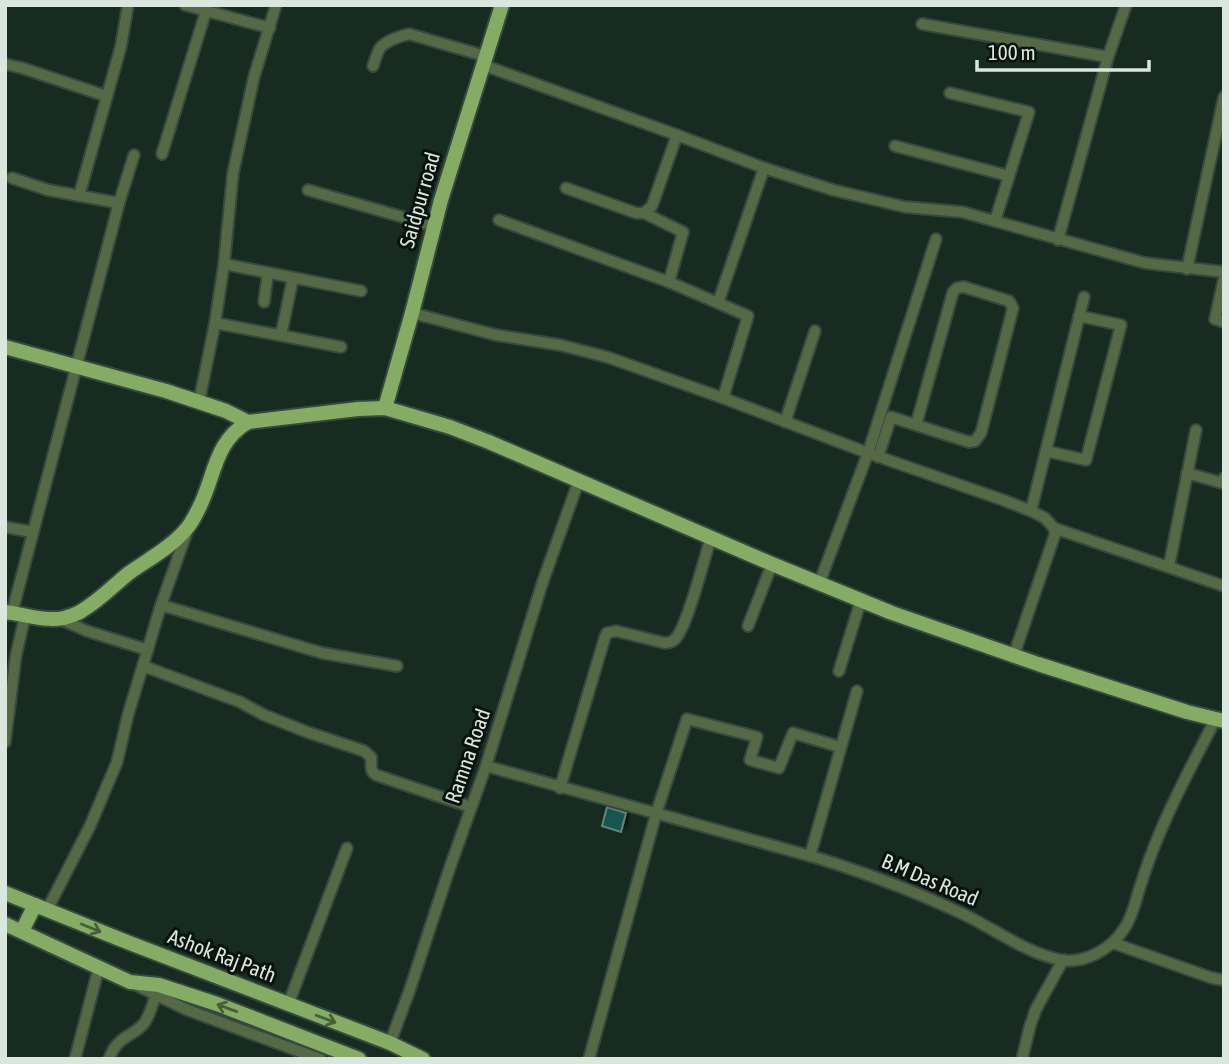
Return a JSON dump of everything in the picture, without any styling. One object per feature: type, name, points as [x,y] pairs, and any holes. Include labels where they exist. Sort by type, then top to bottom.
[{"type":"main road","name":"Saidpur road","points":[[385,408],[434,226],[502,5]]},
{"type":"main road","points":[[5,347],[199,402],[247,422]]},
{"type":"main road","points":[[14,613],[60,619],[83,610],[171,543],[188,527],[200,508],[226,441],[235,429],[247,422],[385,408],[450,427],[861,600],[1014,655],[1219,721]]},
{"type":"main road","name":"Ashok Raj Path","points":[[5,892],[390,1043],[423,1059]]},
{"type":"main road","points":[[22,931],[41,908]]},
{"type":"main road","points":[[5,923],[130,982],[217,1004],[359,1059]]},
{"type":"street","points":[[79,196],[121,46],[128,5]]},
{"type":"street","points":[[185,5],[270,28]]},
{"type":"street","points":[[199,402],[224,264],[233,173],[254,77],[276,5]]},
{"type":"street","points":[[1058,240],[1108,57],[1126,5]]},
{"type":"street","points":[[162,154],[206,11]]},
{"type":"street","points":[[922,24],[1108,57]]},
{"type":"street","points":[[373,66],[380,48],[409,34],[764,168],[833,190],[905,207],[962,212],[1145,263],[1224,272]]},
{"type":"street","points":[[5,64],[106,96]]},
{"type":"street","points":[[950,93],[1029,112],[995,221]]},
{"type":"street","points":[[1187,269],[1224,97]]},
{"type":"street","points":[[644,213],[652,206],[677,135]]},
{"type":"street","points":[[895,146],[1009,176]]},
{"type":"street","points":[[5,742],[16,655],[14,613],[75,367],[118,203],[134,155]]},
{"type":"street","points":[[718,303],[764,168]]},
{"type":"street","points":[[12,178],[48,190],[118,203]]},
{"type":"street","points":[[566,188],[636,213],[644,213],[683,232],[668,282]]},
{"type":"street","points":[[308,190],[434,226]]},
{"type":"street","points":[[499,220],[668,282],[748,316],[723,398]]},
{"type":"street","points":[[873,455],[936,239]]},
{"type":"street","points":[[224,264],[361,291]]},
{"type":"street","points":[[264,302],[268,273]]},
{"type":"street","points":[[281,335],[293,278]]},
{"type":"street","points":[[1224,278],[1216,319],[1224,322]]},
{"type":"street","points":[[820,584],[891,418],[969,442],[975,441],[981,433],[1013,309],[1009,301],[964,287],[953,292],[916,425]]},
{"type":"street","points":[[1031,511],[1084,297]]},
{"type":"street","points":[[412,313],[496,335],[607,356],[1031,511],[1045,518],[1054,528],[1224,586]]},
{"type":"street","points":[[1046,451],[1086,460],[1121,326],[1079,316]]},
{"type":"street","points":[[215,323],[341,347]]},
{"type":"street","points":[[785,422],[815,331]]},
{"type":"street","points":[[1169,566],[1196,430]]},
{"type":"street","points":[[1188,473],[1222,483],[1224,478]]},
{"type":"street","name":"Ramna Road","points":[[390,1043],[486,766],[542,584],[579,480]]},
{"type":"street","points":[[5,527],[33,532]]},
{"type":"street","points":[[41,908],[90,826],[112,775],[161,605],[188,527]]},
{"type":"street","points":[[1014,655],[1055,534],[1054,528]]},
{"type":"street","points":[[561,788],[605,637],[611,631],[616,631],[664,643],[676,638],[681,631],[711,537]]},
{"type":"street","points":[[748,626],[772,564]]},
{"type":"street","points":[[839,671],[861,600]]},
{"type":"street","points":[[161,605],[322,653],[397,666]]},
{"type":"street","points":[[60,619],[87,631],[148,650]]},
{"type":"street","points":[[143,666],[240,702],[297,729],[364,751],[371,757],[372,773],[471,807]]},
{"type":"street","points":[[810,856],[857,691]]},
{"type":"street","points":[[589,1059],[656,814],[687,719],[757,737],[750,760],[779,768],[793,733],[840,747]]},
{"type":"street","points":[[1219,721],[1181,786],[1159,835],[1126,928],[1113,943],[1224,980]]},
{"type":"street","name":"B.M Das Road","points":[[486,766],[810,856],[903,887],[1024,947],[1063,960],[1083,959],[1113,943]]},
{"type":"street","points":[[288,1005],[347,848]]},
{"type":"street","points":[[1022,1059],[1036,1009],[1063,960]]},
{"type":"street","points":[[75,1059],[99,967]]},
{"type":"street","points":[[109,1059],[121,1040],[146,1020],[157,990],[185,1009],[320,1059]]},
{"type":"building","points":[[607,807],[626,813],[621,832],[602,826]]}]
